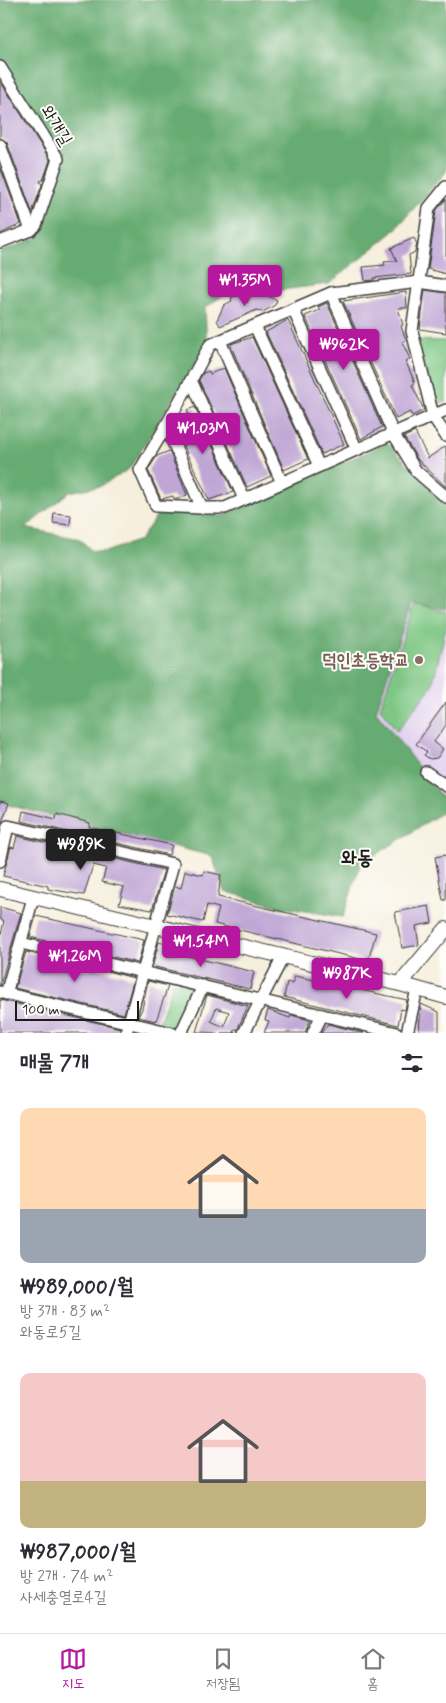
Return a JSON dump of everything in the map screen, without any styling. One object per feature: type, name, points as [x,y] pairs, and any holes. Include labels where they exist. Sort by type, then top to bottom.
[{"type":"main road","points":[[0,889],[400,984],[446,997]]},
{"type":"main road","points":[[400,984],[446,929]]},
{"type":"street","name":"와개길","points":[[0,67],[58,159],[36,225],[31,230]]},
{"type":"street","points":[[0,145],[31,230],[0,242]]},
{"type":"street","points":[[446,187],[429,208],[412,330],[434,416],[446,436]]},
{"type":"street","points":[[446,286],[419,282],[331,293],[210,346],[140,470],[156,506],[225,508],[446,410]]},
{"type":"street","points":[[331,293],[393,433],[416,471],[446,497]]},
{"type":"street","points":[[293,309],[357,450]]},
{"type":"street","points":[[255,326],[319,466]]},
{"type":"street","points":[[220,341],[282,483]]},
{"type":"street","points":[[191,380],[244,499]]},
{"type":"street","points":[[166,426],[202,508]]},
{"type":"street","points":[[426,772],[446,786]]},
{"type":"street","points":[[0,860],[8,826],[173,864],[144,973],[127,1028]]},
{"type":"street","points":[[33,898],[21,944],[3,993],[127,1028],[172,1033]]},
{"type":"street","points":[[21,944],[261,1000],[372,1030],[396,1033]]},
{"type":"street","points":[[244,1033],[283,957]]},
{"type":"street","points":[[181,1033],[203,986]]},
{"type":"street","points":[[407,1033],[417,989]]},
{"type":"street","points":[[313,1033],[322,1015]]},
{"type":"shaded area","name":"덕인초등학교","points":[[411,602],[446,609],[446,780],[437,789],[376,711]]},
{"type":"green space","points":[[0,0],[446,0],[446,172],[393,232],[329,284],[265,292],[235,287],[205,308],[207,345],[129,469],[101,486],[69,492],[25,528],[80,539],[92,551],[105,552],[140,540],[159,512],[223,516],[387,443],[446,503],[446,609],[411,603],[376,711],[446,803],[446,810],[360,865],[343,917],[280,907],[224,891],[212,856],[0,803],[0,252],[37,238],[63,159],[0,58]]},
{"type":"green space","points":[[417,340],[446,341],[446,402],[436,404],[420,368]]},
{"type":"green space","points":[[414,603],[446,612],[446,628],[432,686],[397,731],[380,708]]},
{"type":"green space","points":[[173,982],[200,987],[179,1033],[158,1026]]},
{"type":"building","points":[[0,81],[50,160],[43,180],[40,181],[42,185],[32,212],[7,142],[0,138]]},
{"type":"building","points":[[0,167],[21,224],[0,234]]},
{"type":"building","points":[[446,199],[446,274],[428,269],[436,211]]},
{"type":"building","points":[[414,238],[417,244],[415,252],[409,255],[411,274],[374,278],[374,280],[365,281],[363,267],[385,265],[384,262],[397,261],[391,248]]},
{"type":"building","points":[[253,290],[277,300],[275,305],[263,312],[257,310],[220,326],[217,320],[224,305],[232,301],[231,298],[242,293],[247,303]]},
{"type":"building","points":[[425,290],[446,293],[446,333],[420,329]]},
{"type":"building","points":[[406,292],[407,308],[398,308],[406,340],[402,342],[410,359],[406,362],[415,383],[412,385],[424,410],[412,416],[410,412],[396,419],[343,301]]},
{"type":"building","points":[[327,303],[382,427],[361,439],[305,316],[320,310],[318,307]]},
{"type":"building","points":[[288,320],[344,444],[322,454],[266,332]]},
{"type":"building","points":[[252,337],[308,459],[284,470],[231,346],[231,344]]},
{"type":"building","points":[[224,368],[271,476],[247,487],[199,380],[203,373],[209,371],[210,374]]},
{"type":"building","points":[[195,407],[233,492],[209,500],[174,426],[178,420],[189,415],[187,410]]},
{"type":"building","points":[[415,432],[428,458],[446,446],[446,487],[418,460],[404,437]]},
{"type":"building","points":[[169,451],[187,495],[178,499],[174,499],[173,496],[161,499],[148,470],[157,456]]},
{"type":"building","points":[[54,513],[71,515],[70,525],[53,523]]},
{"type":"building","points":[[446,702],[446,725],[434,742],[443,749],[437,758],[430,759],[424,755],[427,752],[416,744]]},
{"type":"building","points":[[0,801],[9,803],[0,827]]},
{"type":"building","points":[[23,811],[56,819],[57,814],[90,823],[89,827],[172,845],[169,855],[21,821]]},
{"type":"building","points":[[17,836],[164,870],[152,910],[119,904],[124,887],[102,882],[106,868],[93,865],[84,895],[48,889],[48,886],[3,876],[11,847],[14,848]]},
{"type":"building","points":[[446,855],[446,900],[443,900],[435,857]]},
{"type":"building","points":[[185,871],[203,875],[204,871],[221,875],[218,897],[376,933],[368,961],[215,924],[219,908],[207,905],[203,922],[167,914],[175,886],[181,888]]},
{"type":"building","points":[[429,906],[432,923],[416,926],[419,945],[402,948],[395,912]]},
{"type":"building","points":[[0,907],[21,913],[0,985],[0,939],[4,921],[0,919]]},
{"type":"building","points":[[36,916],[144,940],[138,963],[30,937]]},
{"type":"building","points":[[159,942],[177,947],[175,953],[254,972],[250,989],[155,967],[153,964]]},
{"type":"building","points":[[26,952],[71,963],[70,966],[90,971],[91,967],[134,978],[124,1014],[15,988]]},
{"type":"building","points":[[295,976],[407,1000],[405,1010],[401,1009],[398,1025],[284,997],[287,982],[293,984]]},
{"type":"building","points":[[148,981],[168,986],[156,1021],[138,1017],[142,1009]]},
{"type":"building","points":[[207,995],[248,1006],[237,1030],[235,1029],[233,1032],[236,1033],[196,1032]],"holes":[[[216,1008],[229,1012],[224,1027],[211,1021]]]},
{"type":"building","points":[[0,1000],[120,1028],[119,1033],[0,1033]]},
{"type":"building","points":[[421,1004],[439,1012],[439,1033],[419,1033]]},
{"type":"building","points":[[268,1010],[290,1018],[291,1015],[310,1020],[305,1033],[264,1033],[269,1021],[265,1020]]},
{"type":"building","points":[[328,1024],[364,1033],[321,1033]]},
{"type":"place","name":"덕인초등학교","points":[[419,660]]},
{"type":"district","name":"와동","points":[[357,857]]}]
